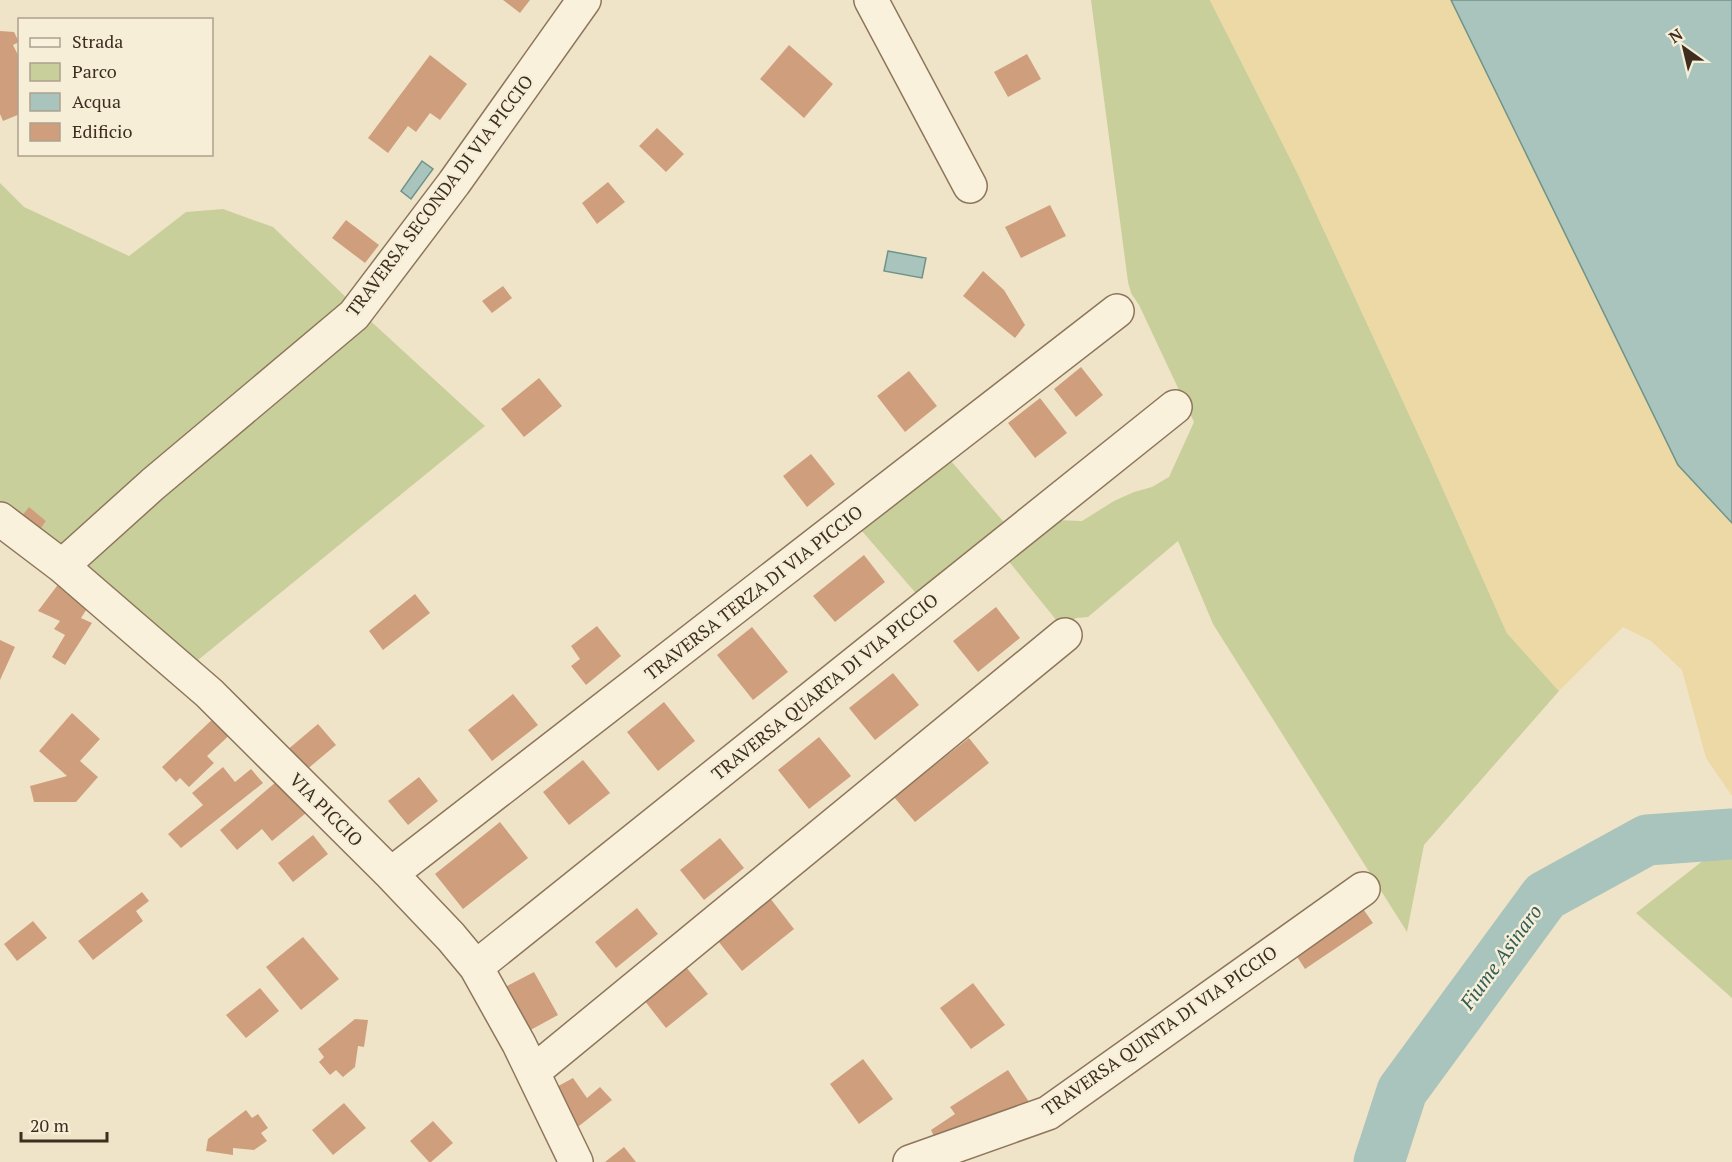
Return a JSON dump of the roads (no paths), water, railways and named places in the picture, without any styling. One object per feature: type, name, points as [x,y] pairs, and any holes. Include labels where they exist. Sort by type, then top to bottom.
[{"type":"street","name":"TRAVERSA SECONDA DI VIA PICCIO","points":[[62,566],[153,484],[354,315],[454,183],[584,0]]},
{"type":"street","points":[[871,0],[970,186]]},
{"type":"street","name":"TRAVERSA TERZA DI VIA PICCIO","points":[[390,874],[1117,311]]},
{"type":"street","name":"TRAVERSA QUARTA DI VIA PICCIO","points":[[476,967],[1175,407]]},
{"type":"street","name":"VIA PICCIO","points":[[0,519],[62,566],[209,693],[451,937],[476,967],[519,1044],[576,1162]]},
{"type":"street","points":[[533,1072],[1065,635]]},
{"type":"street","name":"TRAVERSA QUINTA DI VIA PICCIO","points":[[910,1162],[1048,1113],[1363,889]]},
{"type":"water","points":[[1451,0],[1732,0],[1732,523],[1678,465]]},
{"type":"water","points":[[422,161],[433,169],[411,199],[401,191]]},
{"type":"water","points":[[888,251],[926,258],[922,278],[884,271]]},
{"type":"waterway","name":"Fiume Asinaro","points":[[1379,1162],[1402,1091],[1545,896],[1647,840],[1732,834]]}]
